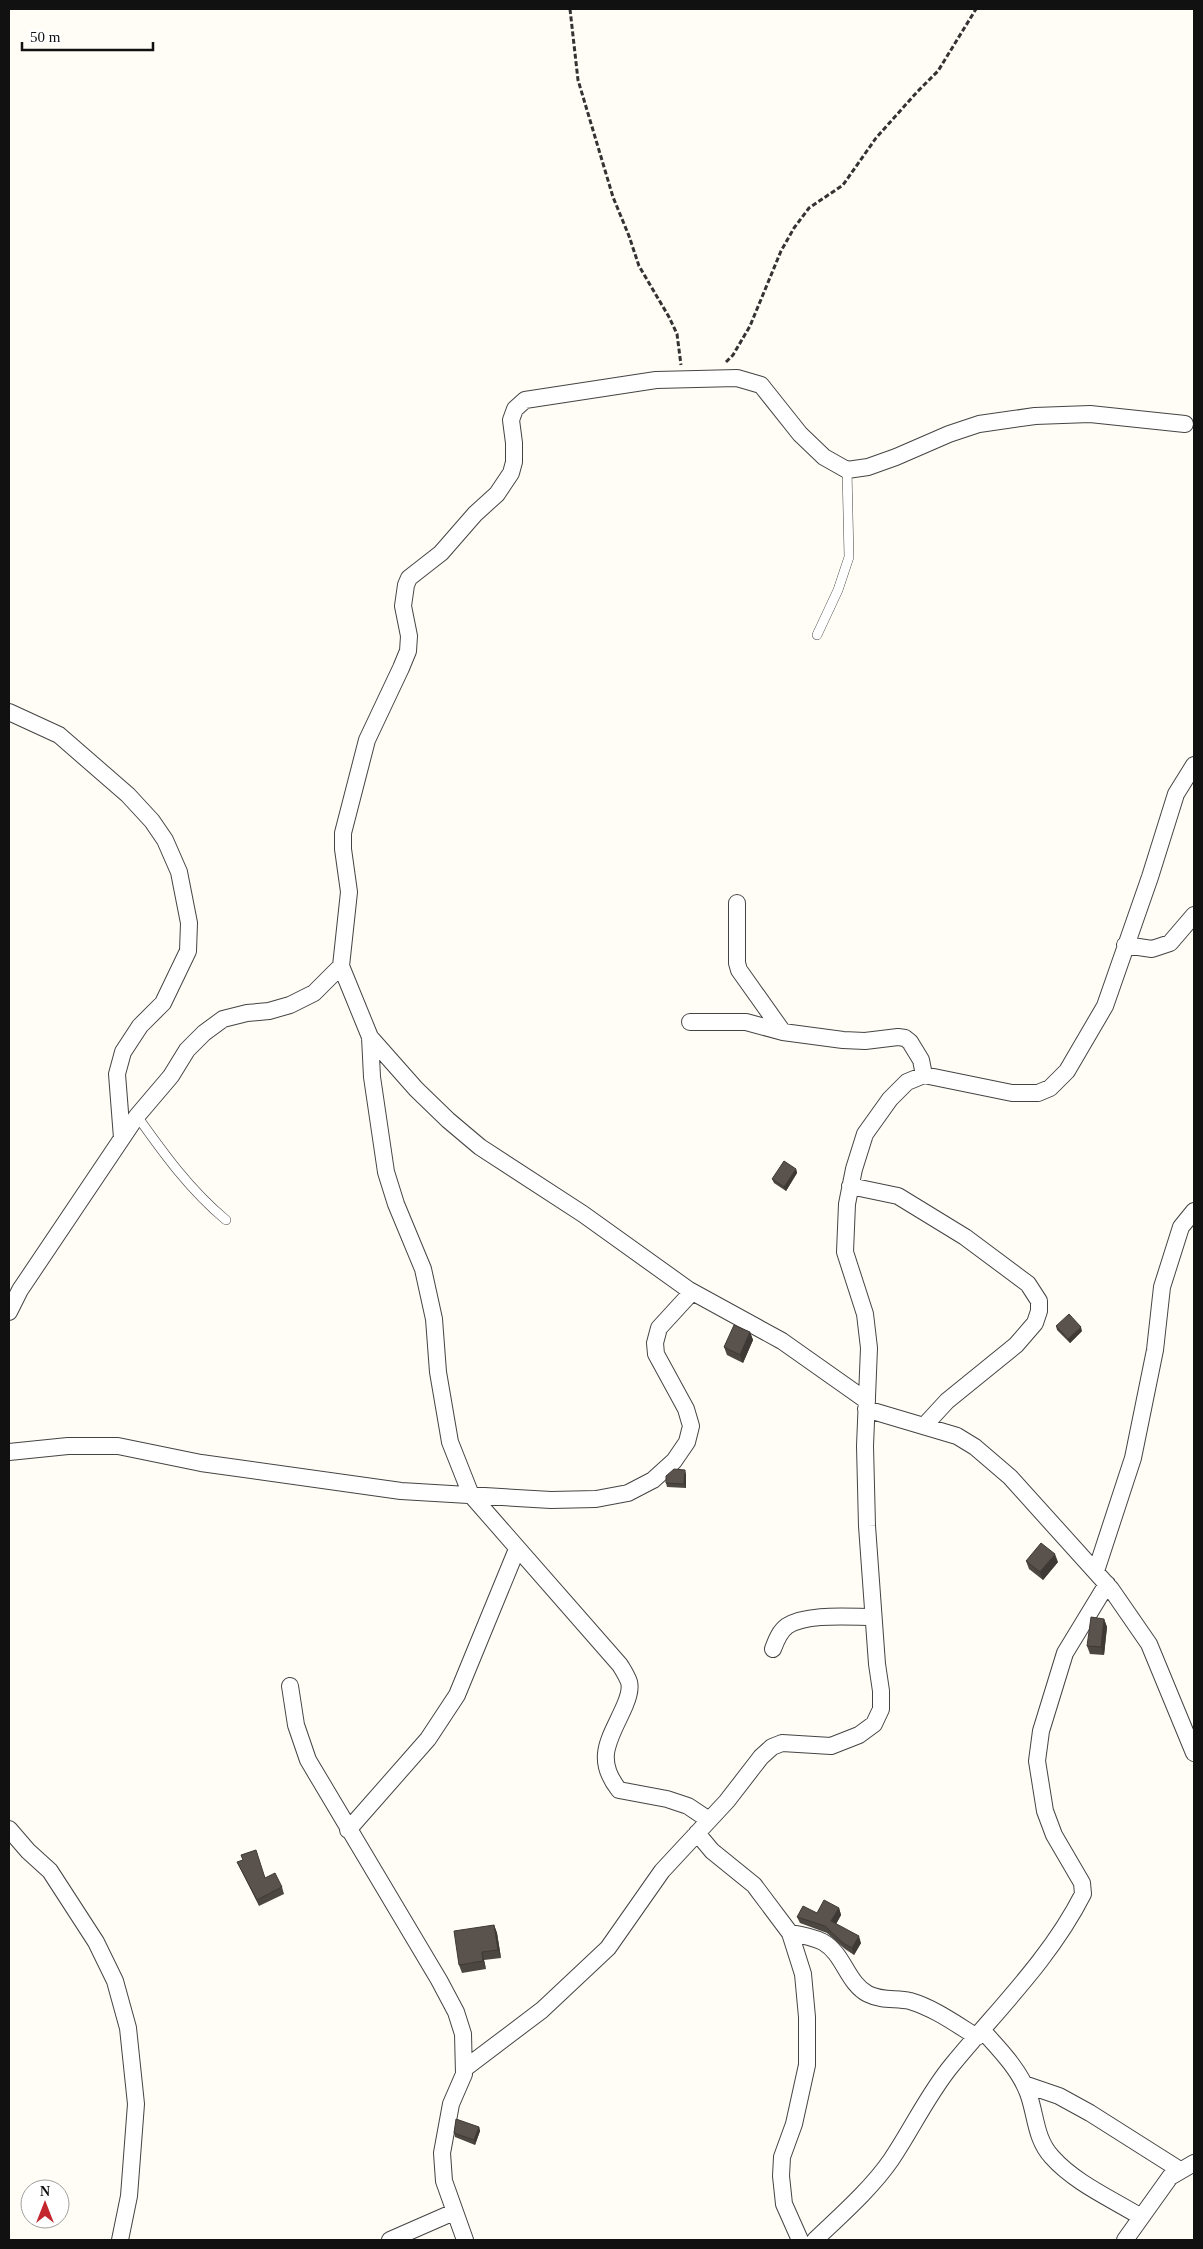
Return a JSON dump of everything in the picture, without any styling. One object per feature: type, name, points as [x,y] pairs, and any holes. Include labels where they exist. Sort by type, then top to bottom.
[{"type":"street","points":[[1186,424],[1090,414],[1035,416],[979,424],[949,434],[896,457],[868,466],[847,470],[824,457],[800,434],[761,384],[737,378],[656,380],[524,400],[515,409],[511,420],[514,443],[514,462],[511,474],[497,494],[475,514],[441,553],[409,578],[403,595],[409,636],[408,650],[402,668],[367,740],[343,833],[343,850],[349,892],[341,966],[370,1037],[416,1089],[480,1147],[583,1214],[692,1292],[782,1341],[866,1405],[957,1436],[975,1447],[1010,1477],[1107,1584],[1149,1644],[1194,1753]]},
{"type":"street","points":[[9,712],[23,716],[59,735],[128,795],[152,821],[165,840],[179,872],[189,923],[188,952],[163,1003],[140,1026],[124,1052],[117,1074],[122,1138]]},
{"type":"street","points":[[464,2069],[542,2010],[608,1948],[662,1871],[772,1747],[782,1743],[832,1746],[859,1735],[874,1724],[881,1709],[881,1691],[873,1617],[867,1526],[865,1446],[869,1348],[865,1314],[845,1252],[847,1204],[850,1186],[865,1134],[890,1099],[908,1082],[924,1075],[1012,1092],[1038,1093],[1050,1088],[1067,1071],[1105,1006],[1150,877],[1176,794],[1194,765]]},
{"type":"street","points":[[737,903],[737,963],[739,970],[783,1032]]},
{"type":"street","points":[[1125,945],[1152,950],[1170,943],[1194,915]]},
{"type":"street","points":[[9,1312],[20,1290],[122,1138],[137,1116],[170,1076],[187,1050],[204,1033],[223,1019],[247,1013],[269,1011],[290,1005],[314,993],[341,966]]},
{"type":"street","points":[[690,1022],[739,1021],[783,1032],[851,1041],[905,1038],[910,1042],[922,1060],[924,1075]]},
{"type":"street","points":[[370,1037],[372,1077],[386,1172],[396,1204],[423,1269],[434,1319],[438,1372],[450,1442],[471,1495],[566,1601],[620,1665],[630,1683],[629,1696],[612,1733],[606,1755],[609,1777],[619,1790],[667,1799],[688,1806],[709,1820]]},
{"type":"street","points":[[850,1186],[898,1196],[958,1232],[1028,1284],[1039,1301],[1039,1311],[1035,1322],[1016,1346],[947,1401],[924,1426]]},
{"type":"street","points":[[1096,1571],[1133,1458],[1155,1350],[1162,1287],[1181,1227],[1194,1210]]},
{"type":"street","points":[[9,1452],[68,1446],[118,1446],[201,1463],[297,1478],[401,1491],[550,1500],[596,1499],[628,1493],[652,1480],[674,1461],[687,1442],[690,1426],[686,1409],[656,1354],[655,1343],[659,1328],[692,1292]]},
{"type":"street","points":[[348,1830],[428,1739],[457,1695],[518,1549]]},
{"type":"street","points":[[697,1832],[712,1851],[754,1885],[790,1933],[803,1974],[808,2017],[808,2065],[794,2124],[782,2157],[781,2176],[784,2204],[804,2240],[852,2204],[890,2161],[916,2115],[951,2066],[1031,1975],[1076,1908],[1083,1894],[1082,1882],[1054,1835],[1045,1811],[1037,1761],[1041,1731],[1065,1652],[1107,1584]]},
{"type":"street","points":[[773,1649],[778,1635],[786,1627],[797,1622],[829,1617],[873,1617]]},
{"type":"street","points":[[290,1686],[296,1725],[308,1760],[439,1980],[456,2012],[462,2034],[464,2074],[451,2104],[442,2153],[444,2181],[465,2240]]},
{"type":"street","points":[[9,1829],[28,1851],[50,1871],[96,1942],[115,1981],[128,2028],[136,2104],[129,2196],[120,2240]]},
{"type":"street","points":[[790,1933],[825,1943],[835,1952],[857,1985],[868,1994],[887,2000],[909,2001],[935,2011],[980,2034],[1005,2056],[1024,2084],[1039,2136],[1051,2157],[1077,2177],[1141,2218]]},
{"type":"street","points":[[1024,2084],[1060,2096],[1187,2167]]},
{"type":"street","points":[[1125,2240],[1170,2177],[1187,2167]]},
{"type":"street","points":[[390,2240],[454,2212]]},
{"type":"lane","points":[[816,635],[838,590],[849,557],[847,470]]},
{"type":"lane","points":[[137,1116],[184,1180],[226,1220]]},
{"type":"path","points":[[570,9],[578,80],[610,188],[638,266],[669,317],[676,334],[684,379]]},
{"type":"path","points":[[710,378],[733,355],[750,326],[781,251],[794,228],[809,208],[843,185],[876,138],[916,92],[938,71],[976,9]]},
{"type":"building","points":[[784,1161],[796,1169],[784,1187],[772,1179]]},
{"type":"building","points":[[1069,1314],[1081,1327],[1068,1339],[1056,1326]]},
{"type":"building","points":[[734,1325],[750,1332],[740,1355],[724,1347]]},
{"type":"building","points":[[674,1469],[685,1470],[684,1484],[666,1483],[666,1476]]},
{"type":"building","points":[[1041,1543],[1055,1554],[1040,1572],[1026,1561]]},
{"type":"building","points":[[1091,1617],[1104,1619],[1101,1647],[1087,1646]]},
{"type":"building","points":[[256,1850],[265,1878],[275,1873],[282,1887],[257,1900],[237,1862],[243,1860],[241,1855]]},
{"type":"building","points":[[824,1900],[839,1908],[831,1921],[859,1936],[852,1948],[843,1943],[825,1926],[797,1917],[803,1906],[817,1913]]},
{"type":"building","points":[[494,1925],[498,1950],[482,1952],[483,1961],[459,1965],[454,1931]]},
{"type":"building","points":[[456,2119],[479,2127],[474,2140],[454,2133]]}]
